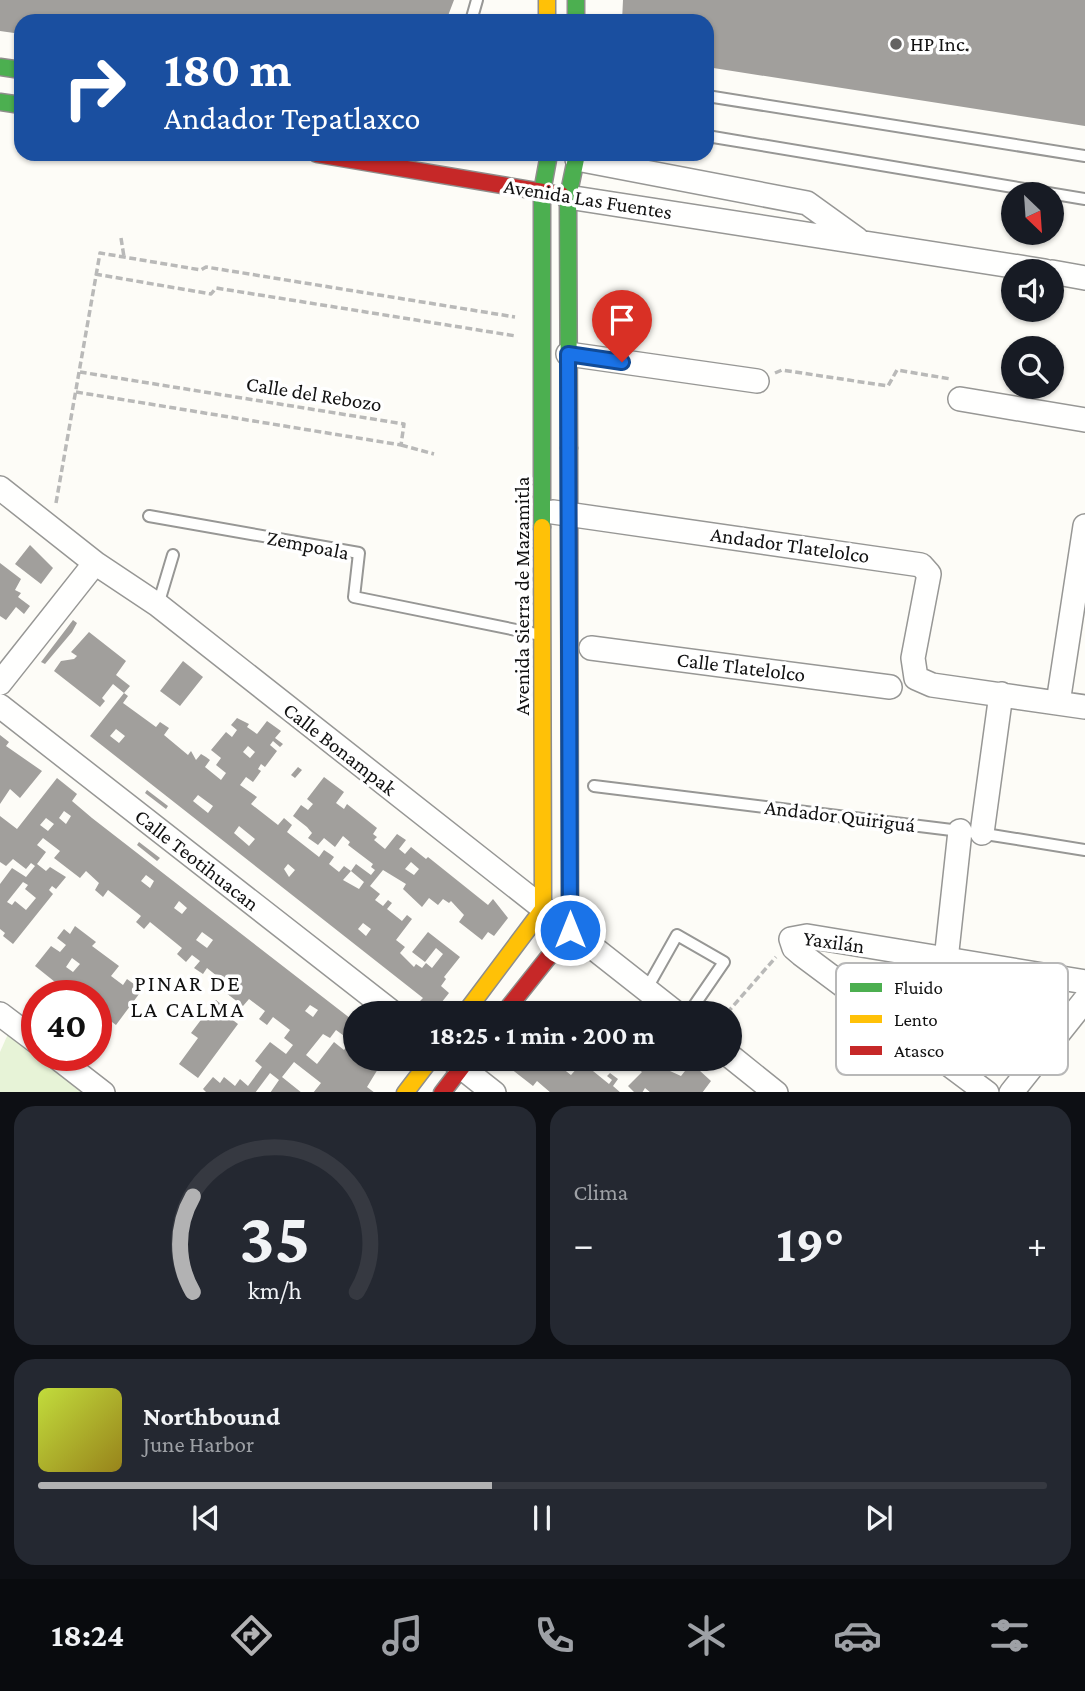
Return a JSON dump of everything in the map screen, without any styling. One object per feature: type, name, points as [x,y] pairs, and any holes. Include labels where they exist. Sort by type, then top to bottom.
[{"type":"street","name":"Avenida Las Fuentes","points":[[358,161],[568,197],[1001,264]]},
{"type":"street","name":"Avenida Sierra de Mazamitla","points":[[543,909],[542,192],[548,161]]},
{"type":"street","points":[[514,1001],[570,930],[569,161]]},
{"type":"street","name":"Avenida Las Fuentes","points":[[594,161],[807,203],[859,241]]},
{"type":"street","points":[[1064,274],[1085,278]]},
{"type":"street","points":[[568,354],[757,382]]},
{"type":"street","points":[[960,390],[1085,420]]},
{"type":"street","name":"Calle Bonampak","points":[[0,488],[95,563],[158,605],[657,1001]]},
{"type":"street","name":"Andador Tlatelolco","points":[[542,511],[921,565],[929,574],[913,658],[916,678],[932,685],[1001,694]]},
{"type":"street","points":[[1058,703],[1085,526]]},
{"type":"street","points":[[0,683],[95,563]]},
{"type":"street","name":"Calle Tlatelolco","points":[[591,648],[890,687]]},
{"type":"street","points":[[946,960],[1001,694],[1085,707]]},
{"type":"street","name":"Calle Teotihuacan","points":[[0,706],[378,1001]]},
{"type":"street","points":[[474,1001],[543,909]]},
{"type":"street","name":"Yaxilán","points":[[791,939],[807,936],[965,963]]},
{"type":"street","points":[[791,939],[794,948],[836,980]]},
{"type":"street","points":[[1068,1021],[1085,1000]]},
{"type":"street","points":[[0,1014],[21,1030]]},
{"type":"street","points":[[742,1066],[775,1092]]},
{"type":"street","points":[[75,1071],[102,1092]]},
{"type":"street","points":[[406,1092],[422,1071]]},
{"type":"street","points":[[443,1092],[454,1071]]},
{"type":"street","points":[[471,1071],[493,1092]]},
{"type":"street","points":[[963,1075],[986,1092]]},
{"type":"street","points":[[1012,1092],[1025,1075]]},
{"type":"lane","points":[[714,97],[1085,156]]},
{"type":"lane","points":[[714,137],[1085,199]]},
{"type":"lane","name":"Zempoala","points":[[149,516],[359,553],[354,597],[543,635]]},
{"type":"lane","points":[[158,605],[173,555]]},
{"type":"lane","name":"Andador Quiriguá","points":[[594,786],[971,832],[1085,850]]},
{"type":"lane","points":[[658,1001],[677,935],[724,962],[697,1001]]},
{"type":"path","points":[[121,238],[124,257]]},
{"type":"path","points":[[51,529],[100,253],[201,270],[206,267],[542,321]]},
{"type":"path","points":[[95,274],[211,294],[216,288],[542,340]]},
{"type":"path","points":[[757,382],[782,370],[888,386],[897,370],[960,390]]},
{"type":"path","name":"Calle del Rebozo","points":[[76,392],[401,445],[404,424],[80,372]]},
{"type":"path","points":[[401,445],[434,454]]},
{"type":"path","points":[[737,1001],[791,939]]},
{"type":"green space","points":[[8,1034],[21,1044],[21,1071],[58,1071],[87,1092],[0,1092],[0,1052]]},
{"type":"building","points":[[0,0],[454,0],[449,14],[14,14],[14,33],[0,31]]},
{"type":"building","name":"HP Inc.","points":[[623,0],[1085,0],[1085,126],[714,68],[714,14],[622,14]]},
{"type":"building","points":[[30,545],[53,568],[41,584],[15,564]]},
{"type":"building","points":[[0,563],[21,579],[15,590],[21,593],[18,597],[30,606],[24,614],[16,607],[6,620],[0,616]]},
{"type":"building","points":[[73,620],[77,623],[72,632],[45,664],[41,662]]},
{"type":"building","points":[[89,632],[126,661],[116,675],[130,686],[124,693],[113,684],[102,698],[105,701],[100,707],[54,671],[61,661],[77,656],[71,652]]},
{"type":"building","points":[[183,661],[203,677],[180,706],[160,691]]},
{"type":"building","points":[[124,693],[128,696],[123,703],[156,727],[160,722],[169,728],[164,735],[188,755],[191,751],[196,760],[201,754],[210,760],[205,767],[221,780],[226,773],[216,765],[221,758],[211,750],[226,732],[232,737],[237,730],[231,725],[237,718],[249,724],[247,727],[257,734],[267,721],[281,731],[275,738],[283,744],[280,747],[273,741],[270,745],[277,751],[265,767],[261,764],[258,769],[261,771],[253,782],[246,777],[240,785],[257,797],[251,804],[278,825],[284,818],[292,825],[287,832],[319,857],[324,850],[334,857],[329,864],[339,872],[344,866],[351,871],[356,864],[371,875],[375,870],[371,867],[373,864],[348,845],[350,842],[343,836],[335,847],[324,838],[318,845],[308,838],[312,833],[307,827],[293,816],[301,805],[308,810],[313,804],[307,799],[324,777],[344,792],[336,803],[344,809],[347,804],[377,828],[373,834],[377,837],[374,840],[385,849],[397,834],[406,840],[399,849],[405,854],[411,847],[426,859],[428,857],[488,905],[493,899],[508,918],[494,936],[488,932],[482,940],[459,922],[464,915],[451,901],[449,903],[443,899],[438,905],[429,898],[422,907],[403,889],[406,884],[383,870],[370,886],[380,894],[375,900],[383,906],[388,900],[392,903],[387,909],[402,921],[407,915],[412,919],[396,940],[405,947],[400,953],[414,967],[416,964],[422,968],[426,963],[432,968],[443,954],[436,948],[425,962],[412,952],[428,932],[460,957],[444,977],[446,979],[441,986],[449,993],[443,1001],[420,1001],[423,998],[90,736]],"holes":[[[116,729],[125,736],[119,743],[110,736]],[[248,746],[255,752],[250,758],[243,752]],[[198,795],[213,806],[208,813],[193,801]],[[239,826],[255,839],[249,846],[234,833]],[[411,862],[419,869],[414,875],[405,869]],[[288,864],[295,870],[289,877],[284,869]],[[351,871],[364,882],[359,889],[343,880]],[[363,923],[371,929],[366,936],[358,929]]]},
{"type":"building","points":[[0,735],[9,742],[6,746],[42,771],[20,798],[10,789],[0,804]]},
{"type":"building","points":[[298,767],[302,770],[295,778],[291,775]]},
{"type":"building","points":[[57,778],[77,794],[72,801],[92,818],[343,1013],[343,1035],[336,1030],[330,1038],[323,1034],[306,1055],[317,1064],[334,1042],[343,1049],[343,1071],[377,1071],[367,1087],[374,1092],[314,1092],[321,1083],[294,1062],[282,1077],[301,1092],[271,1092],[279,1080],[270,1073],[256,1092],[206,1092],[203,1089],[213,1077],[220,1083],[224,1077],[235,1086],[240,1079],[248,1086],[262,1067],[255,1061],[270,1042],[286,1054],[293,1045],[284,1038],[290,1030],[273,1017],[267,1025],[259,1019],[265,1011],[249,999],[243,1006],[217,986],[222,980],[207,968],[203,974],[194,968],[200,961],[192,955],[186,962],[177,954],[182,948],[150,922],[144,929],[136,922],[141,916],[108,890],[103,897],[95,890],[99,883],[86,871],[80,878],[54,858],[60,851],[43,838],[37,845],[46,852],[37,864],[46,871],[50,867],[66,877],[56,889],[52,886],[49,890],[53,894],[13,944],[3,936],[5,933],[0,929],[0,884],[12,868],[26,877],[35,866],[31,863],[26,869],[13,859],[6,866],[0,862],[0,816],[17,829]],"holes":[[[64,811],[71,816],[66,824],[59,818]],[[46,818],[54,824],[48,831],[40,825]],[[146,875],[154,881],[150,888],[141,881]],[[23,882],[28,885],[25,889],[36,898],[26,910],[15,901],[12,905],[7,902]],[[179,901],[187,908],[182,914],[174,908]],[[202,932],[213,940],[207,948],[196,940]],[[310,1005],[318,1010],[313,1017],[305,1011]]]},
{"type":"building","points":[[147,790],[168,806],[166,809],[145,793]]},
{"type":"building","points":[[139,842],[160,858],[157,861],[137,845]]},
{"type":"building","points":[[75,926],[96,942],[92,946],[119,966],[111,976],[123,985],[127,979],[142,990],[116,1025],[112,1022],[112,980],[52,980],[35,966],[51,946],[60,952],[66,945],[57,938],[64,929],[70,934]],"holes":[[[72,958],[80,964],[73,972],[66,967]]]},
{"type":"building","points":[[216,1000],[228,1010],[225,1014],[238,1024],[198,1078],[179,1064],[198,1038],[191,1033]]},
{"type":"building","points":[[514,1071],[566,1071],[571,1075],[574,1071],[593,1071],[609,1084],[612,1080],[607,1076],[610,1073],[618,1079],[613,1086],[620,1092],[550,1092],[537,1081],[533,1086]]},
{"type":"building","points":[[641,1071],[670,1071],[681,1076],[685,1071],[700,1071],[711,1081],[703,1092],[650,1092],[645,1088],[643,1092],[634,1092],[628,1086]]},
{"type":"traffic: fast","points":[[576,0],[576,14]]},
{"type":"traffic: fast","points":[[0,67],[14,69]]},
{"type":"traffic: fast","points":[[0,102],[14,104]]},
{"type":"traffic: fast","points":[[542,527],[542,192],[548,161]]},
{"type":"traffic: fast","points":[[569,448],[568,197],[576,161]]},
{"type":"traffic: slow","points":[[547,0],[547,14]]},
{"type":"traffic: slow","points":[[474,1001],[543,909],[542,527]]},
{"type":"traffic: slow","points":[[406,1092],[422,1071]]},
{"type":"traffic: jam","points":[[359,161],[561,195]]},
{"type":"traffic: jam","points":[[514,1001],[570,930],[569,448]]},
{"type":"traffic: jam","points":[[443,1092],[459,1071]]},
{"type":"place","name":"HP Inc.","points":[[896,44]]},
{"type":"district","name":"PINAR DE LA CALMA","points":[[188,996]]},
{"type":"route","points":[[570,930],[568,354],[622,362]]}]
